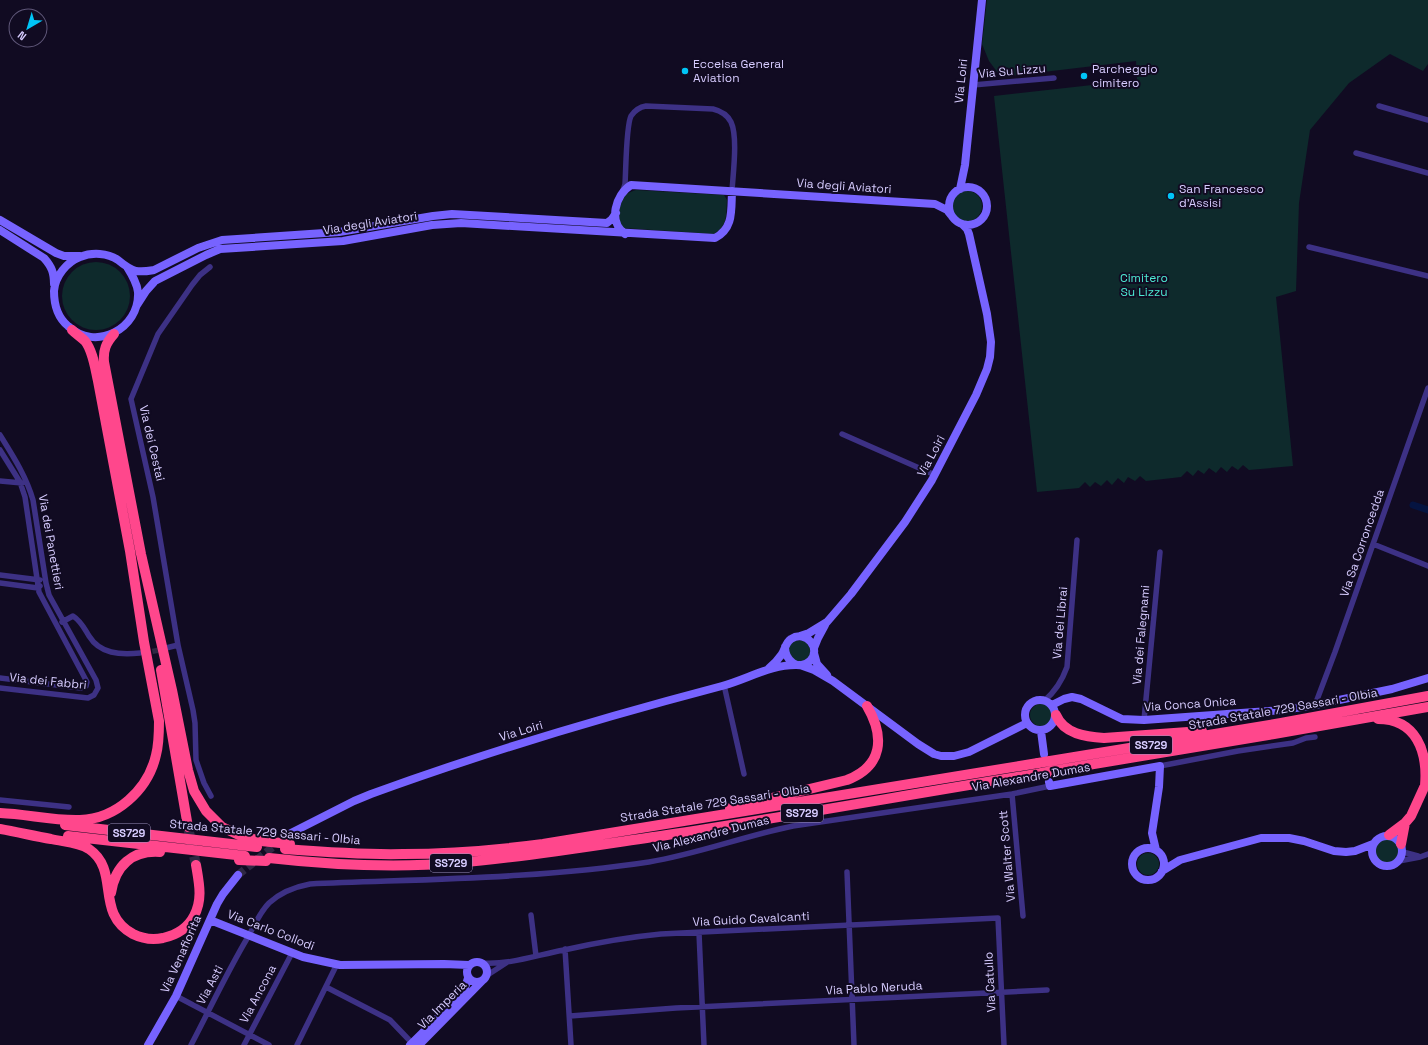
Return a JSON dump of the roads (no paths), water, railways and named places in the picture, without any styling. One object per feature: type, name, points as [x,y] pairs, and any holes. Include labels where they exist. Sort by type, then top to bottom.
[{"type":"highway","points":[[0,813],[70,820],[98,817],[113,811],[128,800],[140,787],[150,771],[156,754],[158,721],[130,551],[95,368],[87,345],[81,337],[72,330]]},
{"type":"highway","points":[[114,334],[104,349],[104,362],[141,554],[172,690],[189,776],[194,791],[206,811],[222,827],[259,844]]},
{"type":"highway","points":[[130,551],[137,576],[188,827]]},
{"type":"highway","points":[[141,554],[144,580],[170,718],[175,758]]},
{"type":"highway","name":"Strada Statale 729 Sassari - Olbia","points":[[0,818],[259,844],[288,843],[346,854],[459,853],[543,844],[1045,764],[1428,696]]},
{"type":"highway","points":[[662,824],[839,782],[862,773],[873,760],[878,746],[875,719],[867,706]]},
{"type":"highway","name":"Strada Statale 729 Sassari - Olbia","points":[[0,828],[242,858],[341,864],[456,863],[510,857],[718,827],[1045,764],[1267,735],[1428,707]]},
{"type":"highway","points":[[1056,715],[1061,724],[1068,730],[1089,737],[1104,738],[1252,728]]},
{"type":"highway","points":[[1358,719],[1387,719],[1399,723],[1421,742],[1426,757],[1428,772],[1426,782],[1416,808],[1405,823],[1389,835]]},
{"type":"highway","points":[[1402,848],[1405,823]]},
{"type":"highway","points":[[0,828],[73,843],[88,848],[98,858],[105,869],[110,908],[118,922],[137,936],[155,939],[176,934],[189,924],[194,916],[199,901],[200,885],[196,865]]},
{"type":"highway","points":[[109,901],[113,882],[118,871],[128,861],[140,854],[161,852],[242,858]]},
{"type":"street","name":"Via Loiri","points":[[966,165],[982,0]]},
{"type":"street","name":"Via Su Lizzu","points":[[973,85],[1054,78]]},
{"type":"street","points":[[1379,106],[1428,120]]},
{"type":"street","points":[[625,234],[617,226],[616,213],[618,200],[625,184],[630,117],[640,107],[713,109],[722,111],[731,122],[733,128],[735,145],[732,191]]},
{"type":"street","points":[[1356,153],[1428,173]]},
{"type":"street","points":[[966,165],[972,188]]},
{"type":"street","points":[[960,189],[966,165]]},
{"type":"street","name":"Via degli Aviatori","points":[[620,195],[631,185],[935,204]]},
{"type":"street","points":[[935,204],[947,210],[951,215],[957,222],[962,224],[973,224],[979,222],[984,216],[986,210],[984,196],[979,191],[972,188],[960,189],[956,191],[950,199],[949,210],[951,215]]},
{"type":"street","name":"Via degli Aviatori","points":[[137,305],[155,281],[220,249],[343,241],[432,225],[454,224],[715,238],[725,232],[728,226],[732,191]]},
{"type":"street","points":[[935,204],[950,199]]},
{"type":"street","name":"Via degli Aviatori","points":[[127,267],[136,271],[145,272],[154,270],[198,248],[222,240],[339,232],[433,216],[452,214],[480,215],[607,223],[616,213]]},
{"type":"street","points":[[0,220],[56,254],[64,256],[93,254],[106,255],[127,267],[134,279],[138,292],[137,305],[129,322],[122,329],[105,337],[94,338],[83,336],[72,330],[63,322],[57,312],[54,300],[54,273],[50,264],[44,258],[0,230]]},
{"type":"street","name":"Via Loiri","points":[[973,247],[973,237],[979,222]]},
{"type":"street","name":"Via Loiri","points":[[800,636],[809,633],[827,622],[905,522],[935,475],[976,395],[987,369],[991,342],[987,314],[973,247],[967,229],[962,224]]},
{"type":"street","points":[[1309,247],[1428,276]]},
{"type":"street","points":[[54,288],[59,274],[69,263],[81,256]]},
{"type":"street","name":"Via dei Cestai","points":[[210,267],[200,275],[192,285],[158,334],[131,399],[153,497],[178,645],[194,716],[196,760],[204,783],[211,796]]},
{"type":"street","name":"Via Sa Corroncedda","points":[[1315,705],[1428,388]]},
{"type":"street","points":[[842,434],[935,475]]},
{"type":"street","name":"Via dei Panettieri","points":[[0,435],[28,483],[33,500],[49,595],[62,622],[97,684],[97,692],[94,695]]},
{"type":"street","name":"Via dei Panettieri","points":[[0,450],[20,482],[25,497],[38,579],[38,588],[87,680],[87,684]]},
{"type":"street","points":[[0,481],[28,483]]},
{"type":"street","name":"Via dei Librai","points":[[1044,701],[1053,694],[1062,681],[1067,667],[1077,540]]},
{"type":"street","points":[[1372,544],[1428,566]]},
{"type":"street","name":"Via dei Falegnami","points":[[1144,720],[1160,552]]},
{"type":"street","points":[[0,575],[38,579],[46,583]]},
{"type":"street","points":[[0,583],[38,588],[46,583]]},
{"type":"street","points":[[62,622],[73,616],[78,619],[94,644],[107,651],[126,654],[140,653]]},
{"type":"street","points":[[799,665],[807,664],[810,661],[818,638],[827,622]]},
{"type":"street","points":[[833,681],[817,664],[810,640],[800,636],[791,639],[785,647],[786,657],[789,661],[814,670],[833,681],[918,744],[934,754],[954,756],[969,752],[1027,723]]},
{"type":"street","points":[[166,648],[178,645]]},
{"type":"street","name":"Via Loiri","points":[[767,670],[779,658],[785,647]]},
{"type":"street","name":"Via Loiri","points":[[288,843],[354,801],[406,782],[519,743],[724,685],[767,670],[785,665],[799,665]]},
{"type":"street","name":"Via dei Fabbri","points":[[0,678],[81,688],[87,684]]},
{"type":"street","name":"Via Conca Onica","points":[[1052,705],[1072,697],[1081,699],[1122,719],[1144,720],[1283,710],[1392,689],[1428,678]]},
{"type":"street","points":[[724,685],[744,774]]},
{"type":"street","name":"Via dei Fabbri","points":[[0,688],[88,698],[94,695]]},
{"type":"street","points":[[1036,701],[1044,701],[1052,705],[1056,715],[1052,726],[1041,731],[1032,728],[1027,723],[1025,715],[1027,708],[1036,701]]},
{"type":"street","points":[[1041,731],[1045,764]]},
{"type":"street","name":"Via Alexandre Dumas","points":[[249,935],[268,904],[285,892],[296,887],[310,884],[471,878],[564,872],[650,862],[691,854],[730,841],[793,826],[1012,794],[1049,784],[1160,766],[1238,751],[1293,743],[1306,738],[1315,737]]},
{"type":"street","points":[[1143,849],[1152,833],[1159,787],[1160,766]]},
{"type":"street","name":"Via Walter Scott","points":[[1012,794],[1024,916]]},
{"type":"street","points":[[0,800],[69,807]]},
{"type":"street","points":[[1152,833],[1156,850],[1164,862],[1162,871]]},
{"type":"street","points":[[1156,850],[1150,848],[1143,849],[1137,853],[1132,861],[1132,866],[1137,875],[1141,878],[1150,880],[1180,860],[1261,838],[1289,838],[1304,841],[1334,851],[1346,852],[1355,851],[1373,844],[1380,836],[1389,835],[1397,838],[1402,848],[1420,857]]},
{"type":"street","points":[[1373,844],[1372,850],[1374,858],[1378,863],[1386,866],[1391,866],[1399,861],[1428,854]]},
{"type":"street","points":[[1399,861],[1402,848]]},
{"type":"street","points":[[1355,851],[1374,858]]},
{"type":"street","points":[[1162,857],[1180,860]]},
{"type":"street","points":[[847,872],[854,1045]]},
{"type":"street","name":"Via Venafiorita","points":[[148,1045],[176,996],[222,894],[238,875]]},
{"type":"street","points":[[531,916],[536,956]]},
{"type":"street","name":"Via Guido Cavalcanti","points":[[482,963],[508,962],[565,949],[644,936],[998,918]]},
{"type":"street","name":"Via Catullo","points":[[998,918],[1004,1045]]},
{"type":"street","name":"Via Carlo Collodi","points":[[210,920],[303,957],[337,964],[469,965]]},
{"type":"street","points":[[699,933],[704,1045]]},
{"type":"street","name":"Via Asti","points":[[191,1045],[249,935]]},
{"type":"street","points":[[565,949],[571,1045]]},
{"type":"street","name":"Via Ancona","points":[[244,1045],[292,953]]},
{"type":"street","points":[[475,962],[482,963],[487,970],[484,979],[473,982],[467,976],[466,971],[469,965],[475,962]]},
{"type":"street","name":"Via Guido Cavalcanti","points":[[484,979],[508,962]]},
{"type":"street","points":[[297,1045],[337,964]]},
{"type":"street","name":"Via Carlo Collodi","points":[[444,964],[462,969],[467,976]]},
{"type":"street","name":"Via Imperia","points":[[414,1044],[464,991],[467,976]]},
{"type":"street","name":"Via Imperia","points":[[414,1044],[484,979]]},
{"type":"street","points":[[326,987],[390,1020],[414,1044]]},
{"type":"street","name":"Via Pablo Neruda","points":[[570,1016],[703,1007],[1047,990]]},
{"type":"street","points":[[176,996],[269,1045]]},
{"type":"waterway","points":[[1413,505],[1428,510]]},
{"type":"tunnel","points":[[144,653],[165,649]]},
{"type":"tunnel","points":[[188,827],[196,865]]},
{"type":"tunnel","points":[[238,875],[289,834]]},
{"type":"place","name":"Eccelsa General Aviation","points":[[685,71]]},
{"type":"place","name":"Parcheggio cimitero","points":[[1084,76]]},
{"type":"place","name":"San Francesco d'Assisi","points":[[1171,196]]},
{"type":"park label","name":"Cimitero Su Lizzu","points":[[1144,285]]}]
